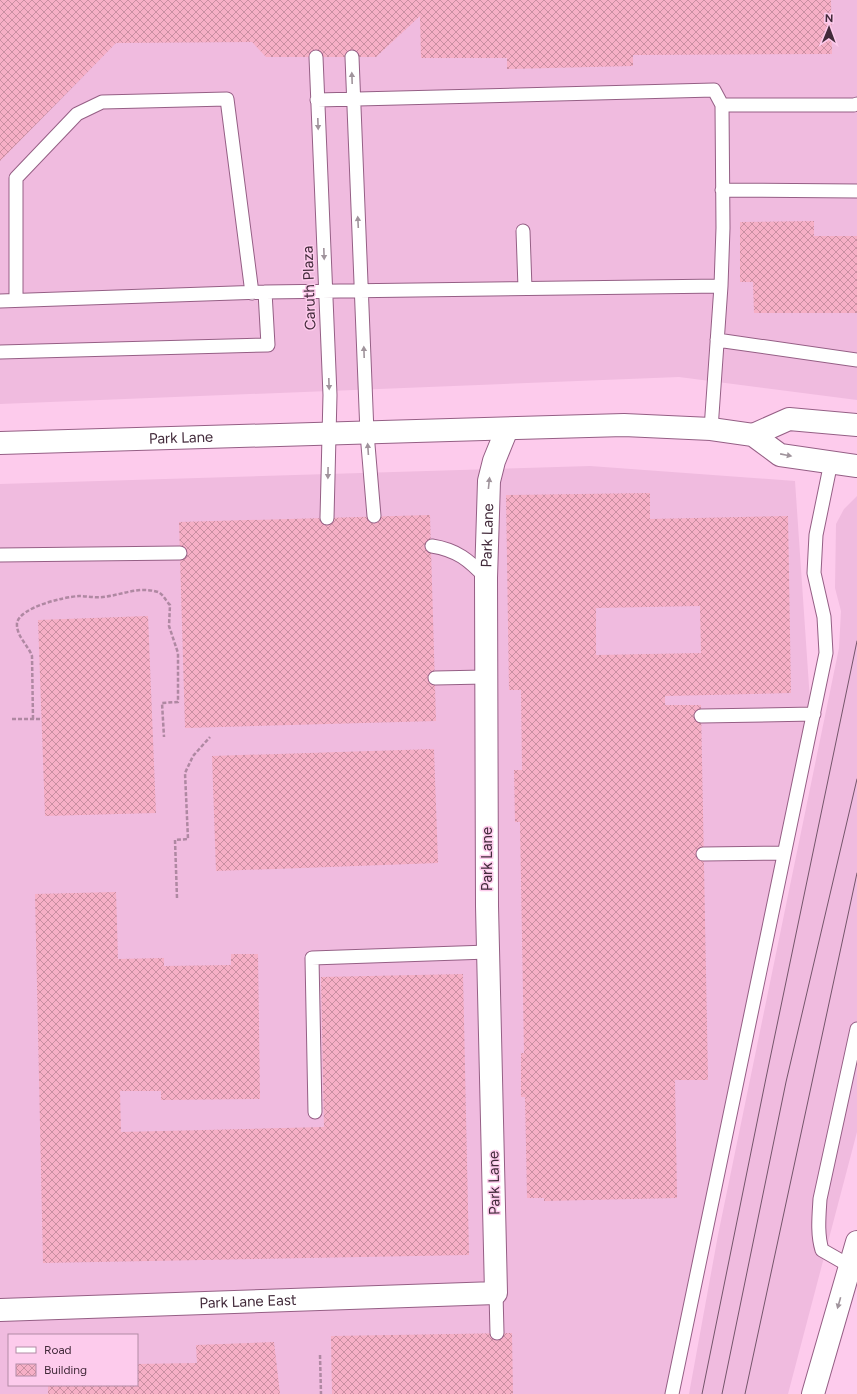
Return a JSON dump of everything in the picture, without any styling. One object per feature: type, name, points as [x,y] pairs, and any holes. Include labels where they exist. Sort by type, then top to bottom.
[{"type":"street","points":[[754,435],[789,419],[857,425]]},
{"type":"street","name":"Park Lane","points":[[0,443],[624,425],[711,429],[754,435],[780,454],[857,466]]},
{"type":"street","name":"Park Lane","points":[[496,1293],[488,952],[485,677],[486,578],[489,481],[494,461],[507,429]]},
{"type":"street","points":[[813,1394],[854,1267],[857,1242]]},
{"type":"street","name":"Park Lane East","points":[[0,1310],[496,1293]]},
{"type":"lane","name":"Caruth Plaza","points":[[316,57],[330,434],[328,518]]},
{"type":"lane","points":[[352,57],[367,433],[374,516]]},
{"type":"lane","points":[[317,100],[714,90],[722,105],[722,190],[720,286],[711,429]]},
{"type":"lane","points":[[16,300],[16,178],[77,114],[102,102],[227,99],[252,293]]},
{"type":"lane","points":[[722,105],[857,104]]},
{"type":"lane","points":[[722,190],[857,191]]},
{"type":"lane","points":[[522,231],[525,288]]},
{"type":"lane","points":[[0,301],[266,292],[720,286]]},
{"type":"lane","points":[[0,352],[268,345],[266,292]]},
{"type":"lane","points":[[717,340],[857,360]]},
{"type":"lane","points":[[672,1394],[826,653],[824,617],[814,573],[816,535],[831,462]]},
{"type":"lane","points":[[432,546],[449,549],[471,562],[486,578]]},
{"type":"lane","points":[[0,555],[180,553]]},
{"type":"lane","points":[[435,678],[485,677]]},
{"type":"lane","points":[[701,716],[814,714]]},
{"type":"lane","points":[[703,854],[784,853]]},
{"type":"lane","points":[[315,1112],[312,958],[488,952]]},
{"type":"lane","points":[[854,1267],[822,1250],[819,1224],[820,1199],[857,1029]]},
{"type":"lane","points":[[496,1293],[497,1333]]},
{"type":"path","points":[[33,719],[32,656],[28,647],[19,636],[17,623],[22,613],[33,607],[78,596],[102,597],[125,591],[145,590],[160,593],[170,606],[169,626],[178,653],[178,702],[162,703],[164,737]]},
{"type":"path","points":[[12,719],[42,719]]},
{"type":"path","points":[[177,898],[175,840],[188,840],[185,773],[193,756],[210,737]]},
{"type":"path","points":[[320,1355],[320,1394]]},
{"type":"shaded area","points":[[0,0],[857,0],[857,400],[679,377],[0,404]]},
{"type":"shaded area","points":[[590,466],[795,481],[810,701],[674,1394],[0,1394],[0,484]]},
{"type":"shaded area","points":[[857,496],[857,1132],[788,1394],[689,1394],[718,1235],[839,648],[841,611],[835,588],[836,524],[844,509]]},
{"type":"building","points":[[0,0],[831,0],[832,54],[633,55],[633,66],[507,69],[507,58],[421,58],[420,16],[376,57],[266,57],[252,42],[116,43],[0,161]]},
{"type":"building","points":[[814,221],[814,236],[857,236],[857,313],[754,313],[753,282],[740,282],[740,222]]},
{"type":"building","points":[[650,493],[650,519],[788,516],[791,693],[665,696],[665,705],[701,705],[708,1080],[675,1080],[677,1198],[544,1201],[544,1198],[527,1198],[525,1097],[521,1097],[521,1053],[524,1053],[520,822],[515,822],[514,770],[522,770],[521,690],[509,690],[506,495]],"holes":[[[700,606],[701,653],[596,655],[596,608]]]},
{"type":"building","points":[[430,515],[436,721],[185,728],[179,522]]},
{"type":"building","points":[[148,616],[156,813],[45,816],[38,620]]},
{"type":"building","points":[[434,749],[438,863],[216,871],[212,756]]},
{"type":"building","points":[[116,892],[118,959],[164,958],[164,966],[231,965],[231,954],[258,954],[260,1099],[161,1100],[161,1091],[120,1091],[121,1132],[324,1127],[321,977],[463,974],[469,1255],[43,1263],[35,894]]},
{"type":"building","points":[[512,1333],[513,1394],[332,1394],[331,1336]]},
{"type":"building","points":[[274,1342],[280,1394],[48,1394],[48,1386],[138,1386],[138,1364],[197,1363],[196,1345]]},
{"type":"tram line","points":[[702,1394],[857,641]]},
{"type":"tram line","points":[[722,1394],[786,1082],[857,779]]},
{"type":"tram line","points":[[745,1394],[857,873]]}]
